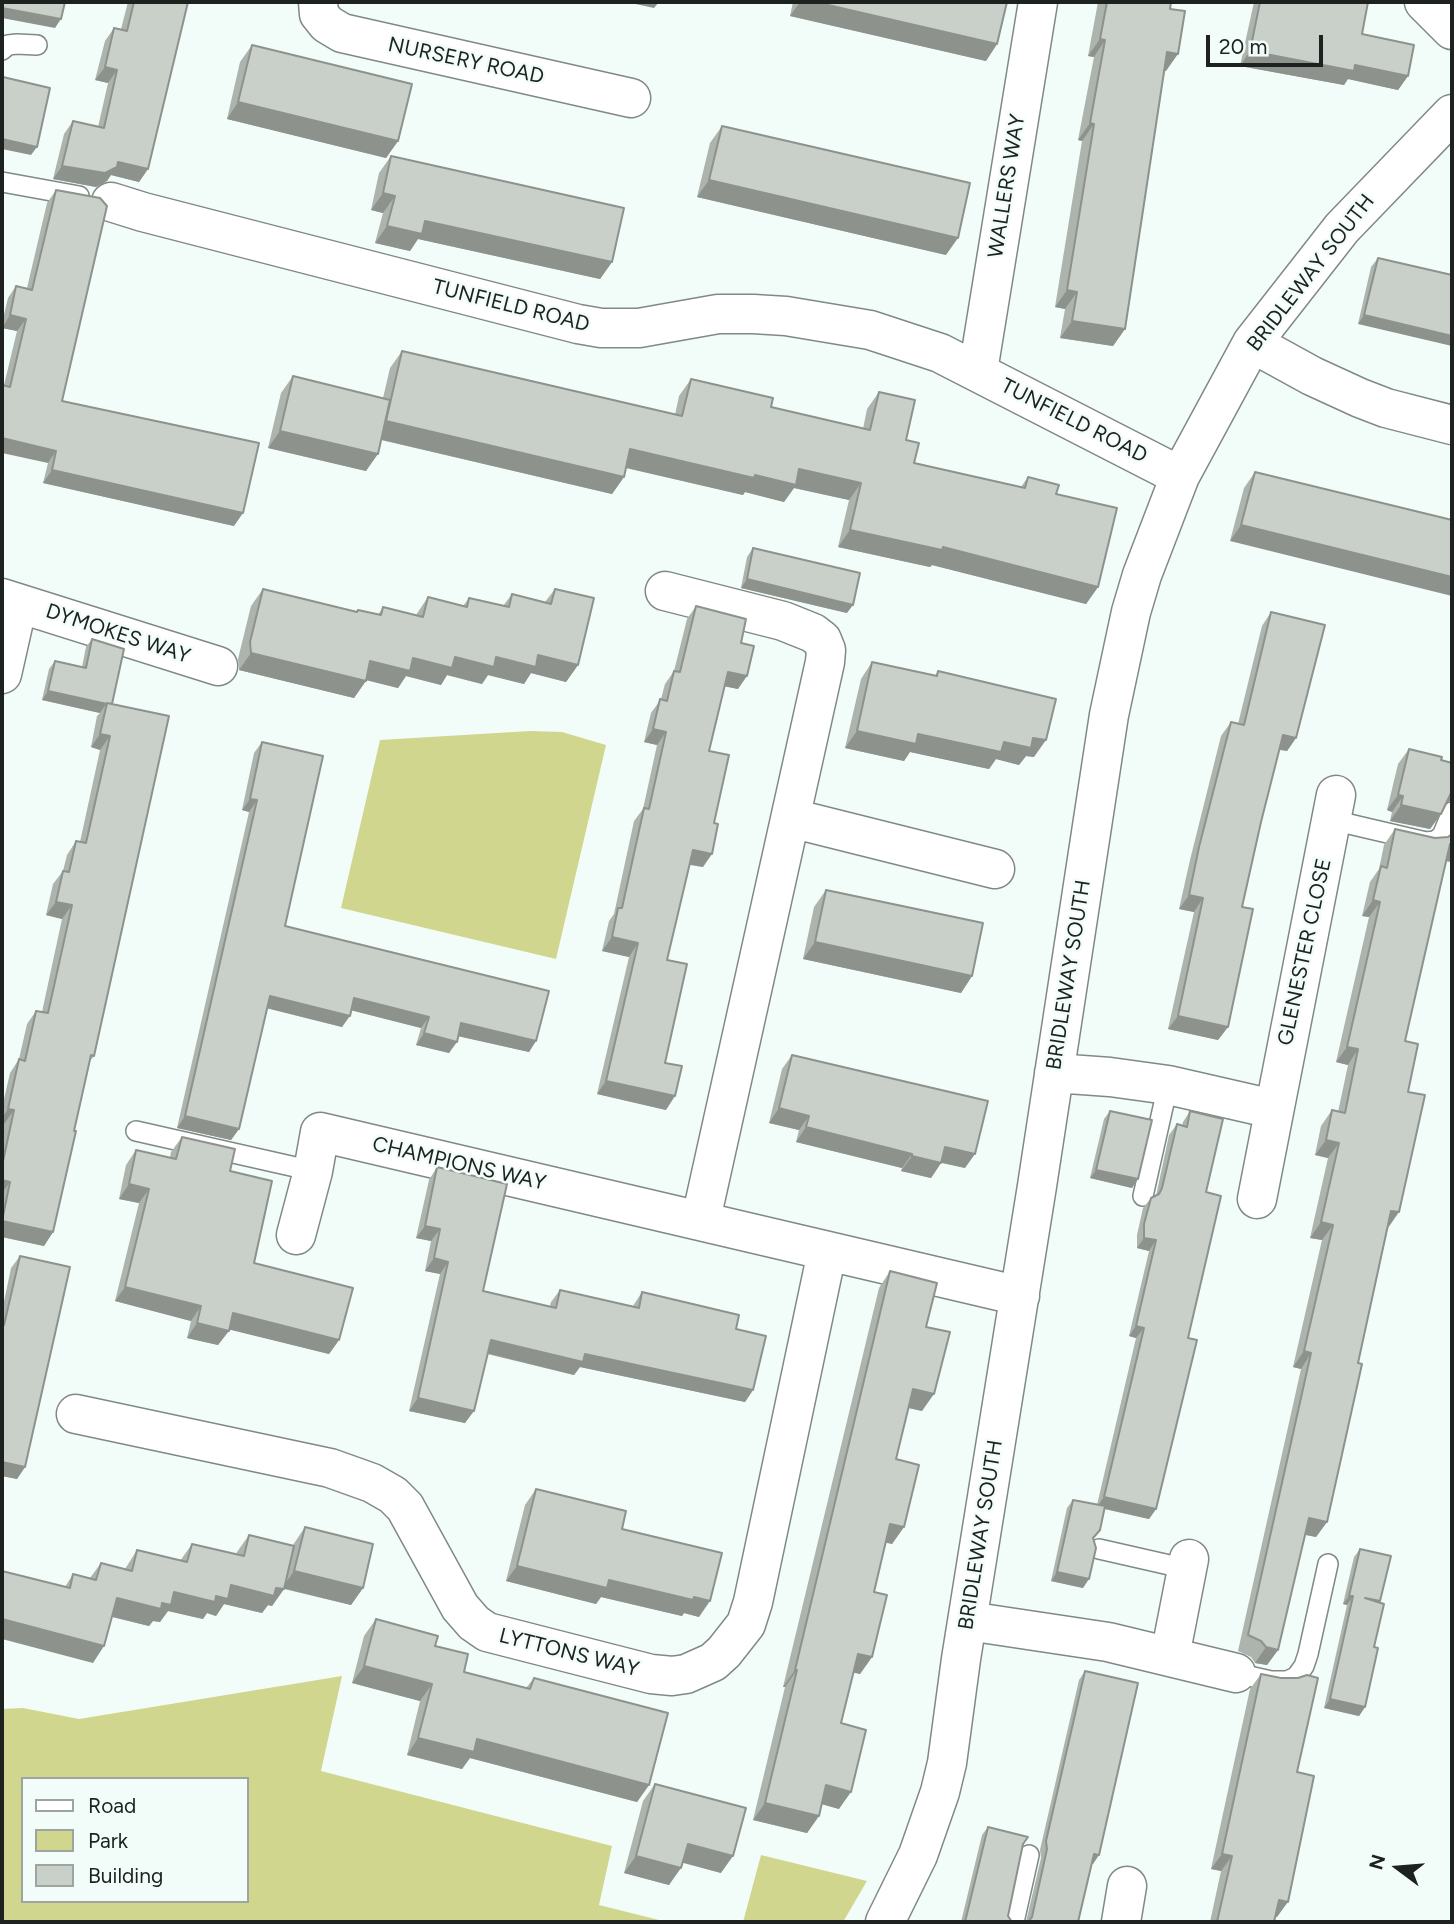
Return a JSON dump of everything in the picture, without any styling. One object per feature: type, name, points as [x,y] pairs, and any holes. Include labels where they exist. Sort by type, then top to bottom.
[{"type":"street","name":"NURSERY ROAD","points":[[318,2],[319,14],[327,24],[342,33],[631,98]]},
{"type":"street","name":"WALLERS WAY","points":[[978,371],[1038,2]]},
{"type":"street","points":[[1424,2],[1452,30]]},
{"type":"street","name":"BRIDLEWAY SOUTH","points":[[885,1922],[918,1855],[947,1763],[1109,715],[1142,575],[1180,476],[1252,343],[1342,228],[1452,114]]},
{"type":"street","name":"TUNFIELD ROAD","points":[[111,202],[578,324],[624,329],[719,314],[786,316],[870,330],[924,346],[978,371],[1180,476]]},
{"type":"street","points":[[1252,343],[1312,376],[1360,398],[1452,425]]},
{"type":"street","points":[[666,591],[783,621],[813,633],[822,640],[826,650],[701,1219]]},
{"type":"street","name":"DYMOKES WAY","points":[[2,674],[10,600],[218,666]]},
{"type":"street","name":"GLENESTER CLOSE","points":[[1256,1199],[1334,808]]},
{"type":"street","points":[[791,818],[995,869]]},
{"type":"street","points":[[1054,1073],[1168,1085],[1273,1109]]},
{"type":"street","name":"CHAMPIONS WAY","points":[[296,1235],[320,1132],[701,1219],[827,1252],[1020,1296]]},
{"type":"street","name":"LYTTONS WAY","points":[[76,1414],[330,1468],[372,1483],[393,1495],[405,1507],[460,1607],[474,1623],[487,1632],[651,1675],[686,1674],[713,1662],[746,1624],[753,1602],[827,1252]]},
{"type":"street","points":[[1170,1656],[1188,1564]]},
{"type":"street","points":[[968,1621],[1074,1636],[1236,1672]]},
{"type":"lane","points":[[2,50],[8,45],[37,45]]},
{"type":"lane","points":[[2,182],[111,202]]},
{"type":"lane","points":[[1334,808],[1426,842],[1435,841],[1442,836],[1452,812]]},
{"type":"lane","points":[[1143,1196],[1168,1085]]},
{"type":"lane","points":[[136,1131],[313,1171]]},
{"type":"lane","points":[[1099,1549],[1188,1564]]},
{"type":"lane","points":[[1236,1672],[1271,1681],[1287,1681],[1296,1677],[1308,1654],[1328,1564]]},
{"type":"lane","points":[[1014,1922],[1029,1855]]},
{"type":"green space","points":[[530,731],[562,732],[606,745],[556,959],[341,908],[380,740]]},
{"type":"green space","points":[[342,1676],[321,1771],[612,1846],[599,1905],[667,1922],[2,1922],[2,1709],[23,1708],[79,1719]]},
{"type":"green space","points":[[761,1855],[867,1881],[843,1922],[743,1922]]},
{"type":"building","points":[[3,2],[65,2],[61,19],[2,8]]},
{"type":"building","points":[[134,2],[188,2],[148,169],[118,162],[117,167],[105,173],[62,166],[73,121],[104,128],[117,70],[105,67],[114,28],[127,31]]},
{"type":"building","points":[[815,2],[1007,2],[997,44]]},
{"type":"building","points":[[1107,2],[1171,2],[1170,9],[1185,11],[1178,54],[1167,52],[1125,329],[1072,321],[1077,292],[1067,290],[1094,124],[1090,123],[1105,40],[1100,39]]},
{"type":"building","points":[[1260,2],[1368,2],[1362,34],[1414,45],[1408,76],[1355,65],[1354,71],[1250,51]]},
{"type":"building","points":[[252,45],[412,84],[398,141],[238,102]]},
{"type":"building","points":[[3,77],[50,88],[37,147],[2,139]]},
{"type":"building","points":[[722,126],[970,183],[958,238],[709,180]]},
{"type":"building","points":[[391,156],[624,208],[612,262],[425,221],[422,234],[387,226],[395,196],[383,193]]},
{"type":"building","points":[[56,190],[100,198],[107,206],[62,401],[259,443],[243,513],[52,470],[56,451],[2,438],[2,385],[10,387],[26,319],[10,315],[16,286],[32,290]]},
{"type":"building","points":[[1378,258],[1452,275],[1452,336],[1364,315]]},
{"type":"building","points":[[402,351],[682,416],[691,379],[773,398],[771,407],[870,430],[879,392],[915,400],[906,440],[919,443],[914,463],[1025,488],[1028,477],[1059,485],[1056,494],[1117,508],[1098,587],[943,547],[942,550],[850,530],[861,483],[799,469],[796,485],[630,449],[624,477],[386,421]]},
{"type":"building","points":[[293,376],[390,400],[378,454],[280,431]]},
{"type":"building","points":[[1255,472],[1452,520],[1452,577],[1241,525]]},
{"type":"building","points":[[753,548],[860,573],[853,605],[747,579]]},
{"type":"building","points":[[263,589],[357,612],[358,610],[381,615],[383,607],[423,617],[428,597],[467,607],[469,598],[509,607],[512,594],[551,604],[555,589],[594,598],[578,665],[538,655],[536,667],[496,657],[494,667],[455,657],[452,668],[413,658],[410,671],[370,661],[366,681],[251,653],[250,642]]},
{"type":"building","points":[[696,606],[746,619],[741,643],[754,646],[747,676],[728,672],[709,751],[729,755],[714,823],[718,824],[712,854],[693,850],[667,960],[687,964],[665,1063],[682,1066],[675,1096],[606,1081],[638,943],[612,937],[618,908],[622,908],[644,808],[649,809],[666,732],[653,729],[660,699],[667,701],[674,671],[680,672]]},
{"type":"building","points":[[1271,612],[1325,625],[1296,738],[1283,735],[1261,822],[1242,907],[1253,909],[1228,1027],[1178,1016],[1203,898],[1189,895],[1231,722],[1244,725]]},
{"type":"building","points":[[92,639],[124,649],[112,704],[48,691],[55,661],[86,668]]},
{"type":"building","points":[[872,662],[937,676],[938,671],[1056,699],[1046,740],[1033,738],[1031,748],[1004,742],[1001,752],[918,734],[916,744],[857,731]]},
{"type":"building","points":[[107,703],[169,716],[53,1232],[2,1221],[10,1182],[2,1180],[2,1166],[14,1110],[8,1109],[19,1059],[25,1061],[36,1011],[48,1013],[72,905],[56,902],[63,871],[69,872],[76,841],[86,843],[110,736],[100,734]]},
{"type":"building","points":[[262,742],[323,756],[285,926],[549,991],[536,1041],[461,1023],[457,1042],[424,1033],[429,1017],[354,998],[350,1016],[270,996],[239,1129],[185,1116],[257,800],[250,799]]},
{"type":"building","points":[[1409,749],[1442,757],[1441,760],[1452,763],[1452,791],[1441,814],[1401,805],[1403,796],[1398,795]]},
{"type":"building","points":[[1395,829],[1435,838],[1452,834],[1452,845],[1450,844],[1405,1041],[1418,1044],[1408,1092],[1425,1095],[1399,1212],[1391,1211],[1358,1363],[1362,1364],[1327,1522],[1309,1518],[1278,1650],[1266,1647],[1261,1641],[1248,1635],[1311,1353],[1304,1351],[1333,1225],[1321,1222],[1339,1143],[1326,1140],[1332,1110],[1345,1113],[1358,1049],[1347,1047],[1380,902],[1373,900],[1381,866],[1387,868]]},
{"type":"building","points":[[826,890],[983,923],[972,976],[815,942]]},
{"type":"building","points":[[792,1055],[988,1101],[975,1154],[945,1147],[941,1163],[806,1127],[809,1116],[779,1108]]},
{"type":"building","points":[[1110,1111],[1152,1120],[1138,1179],[1096,1170]]},
{"type":"building","points":[[1190,1111],[1223,1119],[1206,1192],[1221,1196],[1188,1338],[1197,1340],[1156,1509],[1104,1497],[1144,1328],[1136,1326],[1156,1240],[1144,1238],[1144,1224],[1151,1198],[1159,1194],[1162,1188],[1177,1124],[1187,1127]]},
{"type":"building","points":[[182,1137],[235,1149],[230,1171],[272,1181],[254,1263],[353,1288],[339,1340],[233,1313],[229,1331],[197,1323],[201,1306],[125,1287],[149,1189],[129,1184],[136,1150],[176,1159]]},
{"type":"building","points":[[437,1167],[507,1184],[483,1291],[556,1308],[560,1290],[639,1308],[642,1292],[739,1315],[736,1329],[766,1336],[753,1390],[585,1354],[583,1362],[491,1340],[474,1411],[418,1398],[448,1262],[434,1258],[440,1229],[425,1226]]},
{"type":"building","points":[[20,1256],[70,1267],[25,1467],[2,1462],[2,1325]]},
{"type":"building","points":[[890,1271],[937,1283],[926,1327],[950,1332],[934,1394],[913,1389],[896,1459],[919,1465],[904,1527],[890,1524],[874,1592],[887,1595],[872,1657],[858,1654],[841,1723],[866,1730],[851,1792],[826,1785],[819,1816],[765,1803]]},
{"type":"building","points":[[536,1489],[626,1511],[622,1529],[722,1553],[710,1601],[694,1597],[693,1600],[609,1580],[607,1588],[517,1566]]},
{"type":"building","points":[[1073,1500],[1105,1506],[1100,1530],[1093,1538],[1096,1548],[1089,1579],[1057,1572]]},
{"type":"building","points":[[305,1527],[373,1544],[363,1588],[294,1571]]},
{"type":"building","points":[[249,1535],[294,1546],[284,1589],[276,1588],[274,1596],[231,1585],[228,1599],[216,1596],[215,1602],[174,1592],[171,1605],[162,1603],[161,1609],[117,1598],[104,1646],[2,1619],[2,1571],[70,1588],[73,1574],[96,1580],[101,1563],[132,1571],[137,1550],[187,1562],[192,1544],[244,1556]]},
{"type":"building","points":[[1360,1549],[1391,1556],[1380,1601],[1365,1598],[1384,1604],[1365,1707],[1330,1699],[1353,1596],[1349,1596]]},
{"type":"building","points":[[376,1619],[438,1636],[435,1646],[468,1654],[464,1672],[530,1689],[534,1678],[668,1713],[649,1785],[477,1739],[474,1752],[418,1738],[432,1684],[364,1666]]},
{"type":"building","points":[[1085,1671],[1138,1683],[1099,1855],[1094,1854],[1078,1922],[1028,1922],[1032,1917],[1047,1849],[1046,1841]]},
{"type":"building","points":[[1261,1674],[1281,1678],[1307,1675],[1318,1678],[1297,1772],[1314,1776],[1288,1902],[1279,1900],[1274,1922],[1217,1922],[1232,1856],[1222,1854]]},
{"type":"building","points":[[655,1784],[746,1808],[733,1856],[688,1844],[681,1868],[636,1856]]},
{"type":"building","points":[[988,1827],[1028,1837],[1023,1844],[1008,1916],[1012,1922],[965,1922]]}]
